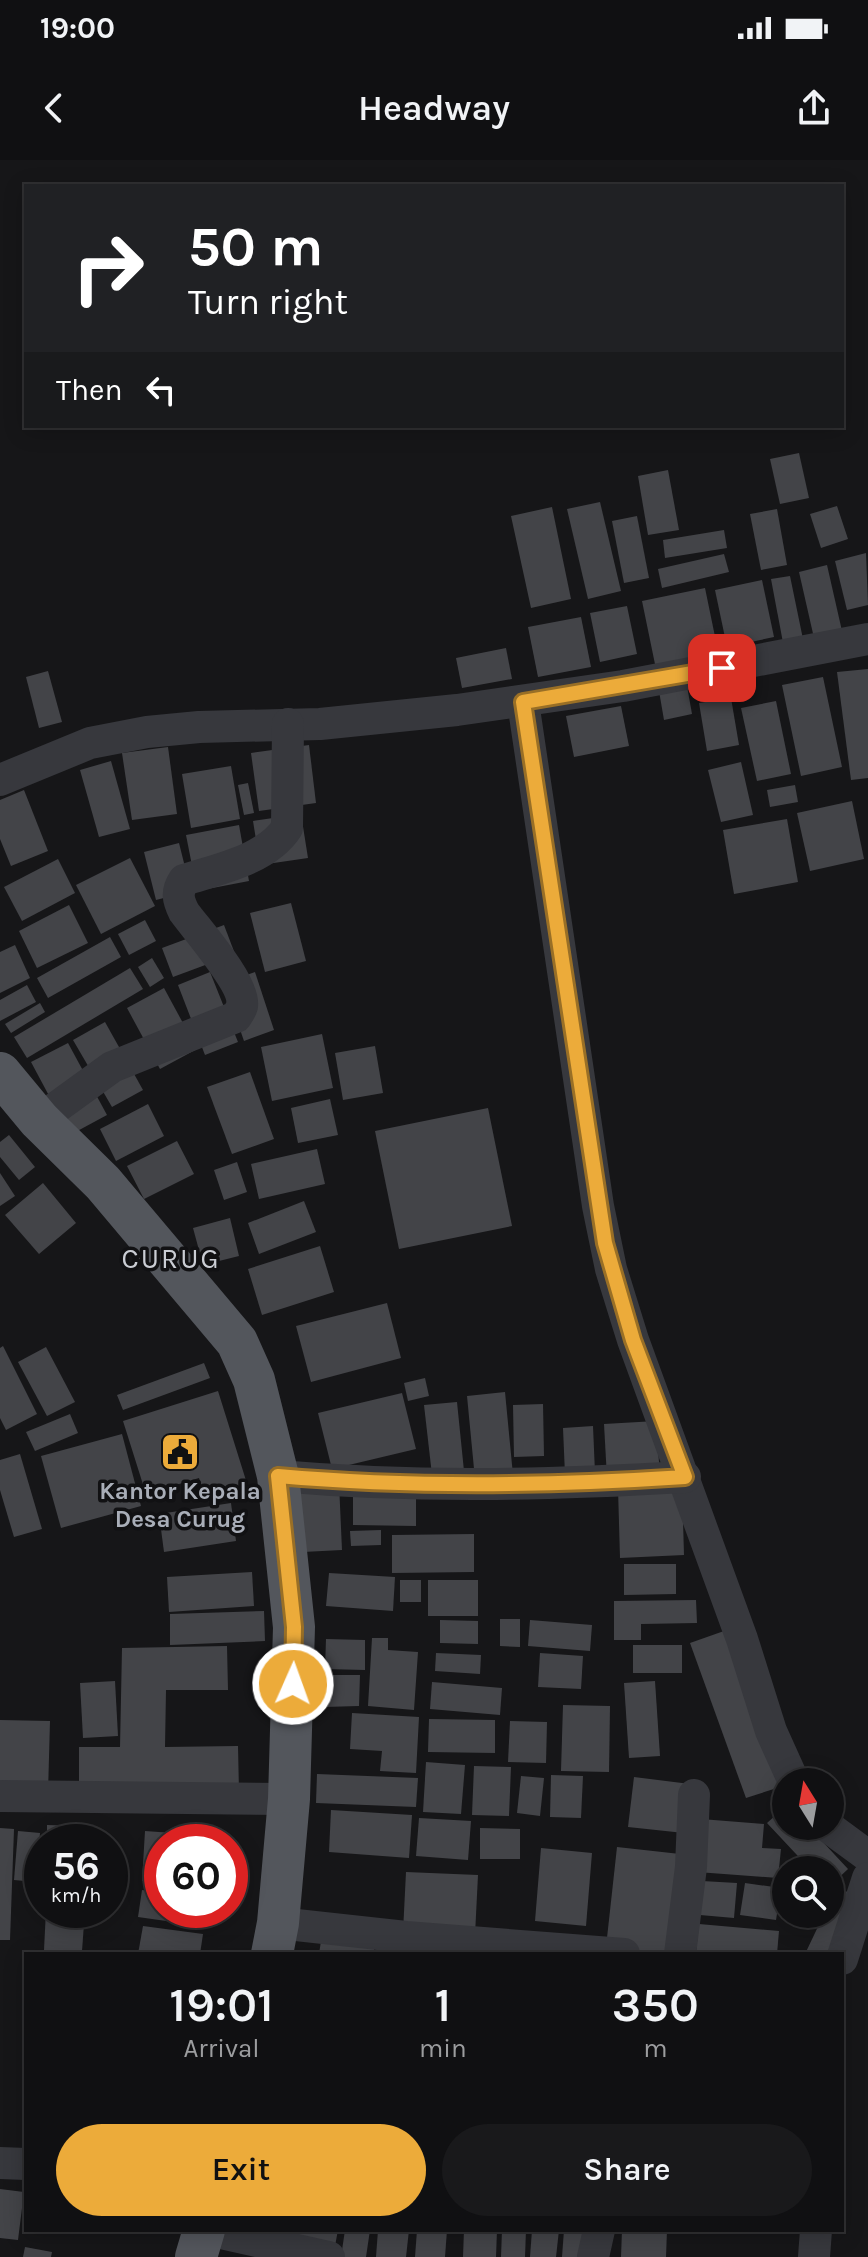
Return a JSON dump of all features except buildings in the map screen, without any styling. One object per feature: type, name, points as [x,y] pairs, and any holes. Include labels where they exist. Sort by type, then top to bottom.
[{"type":"main road","points":[[0,1073],[39,1120],[103,1183],[237,1342],[254,1380],[278,1476],[294,1627],[289,1799],[275,1938]]},
{"type":"main road","points":[[196,2257],[205,2232]]},
{"type":"street","points":[[0,780],[68,750],[127,735],[190,727],[361,721],[523,702],[659,680],[868,639]]},
{"type":"street","points":[[523,702],[605,1243],[633,1340],[685,1477],[771,1731],[788,1768]]},
{"type":"street","points":[[39,1120],[112,1067],[236,1017],[242,1008],[242,999],[230,973],[178,901],[178,888],[184,880],[266,851],[278,842],[287,828],[288,724]]},
{"type":"street","points":[[278,1476],[374,1484],[482,1486],[685,1477]]},
{"type":"street","points":[[680,1952],[691,1867],[694,1795]]},
{"type":"street","points":[[0,1796],[289,1799]]},
{"type":"street","points":[[844,1838],[868,1856]]},
{"type":"street","points":[[844,1953],[868,1878]]},
{"type":"street","points":[[275,1938],[406,1937],[598,1952]]},
{"type":"street","points":[[0,2163],[24,2164]]},
{"type":"street","points":[[215,2232],[329,2257]]},
{"type":"street","points":[[593,2257],[599,2232]]},
{"type":"street","points":[[814,2257],[816,2232]]},
{"type":"place","name":"Kantor Kepala Desa Curug","points":[[180,1452]]},
{"type":"district","name":"CURUG","points":[[171,1258]]},
{"type":"route","points":[[293,1684],[294,1627],[278,1476],[374,1484],[482,1486],[685,1477],[633,1340],[605,1243],[523,702],[722,668]]}]
